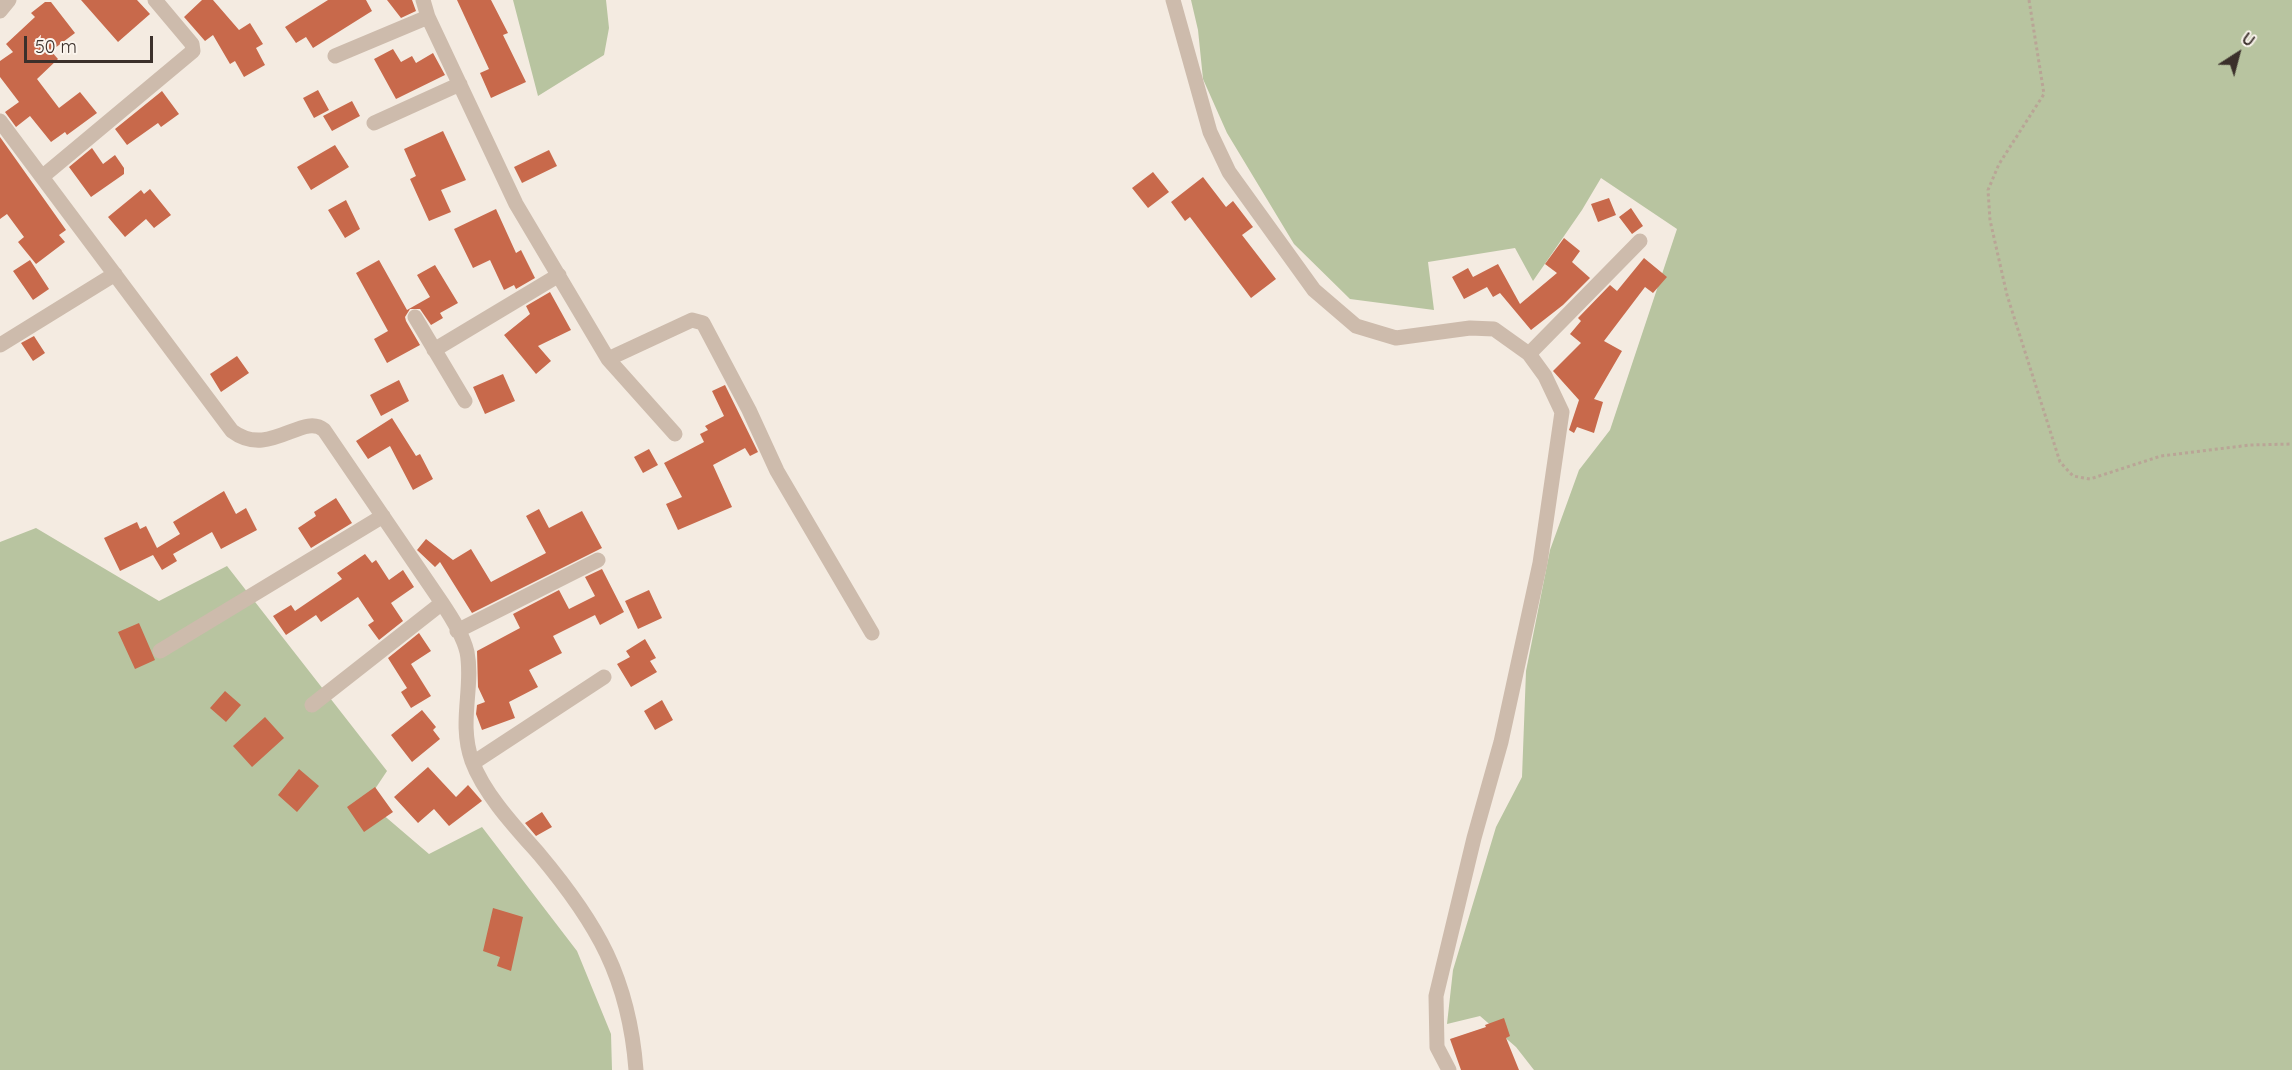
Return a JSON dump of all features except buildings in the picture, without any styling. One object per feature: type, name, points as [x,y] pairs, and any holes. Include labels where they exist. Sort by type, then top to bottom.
[{"type":"street","points":[[0,10],[9,0]]},
{"type":"street","points":[[42,177],[193,51],[192,44],[155,0]]},
{"type":"street","points":[[423,0],[428,17],[516,204],[608,359],[675,434]]},
{"type":"street","points":[[1173,0],[1210,132],[1229,172],[1314,290],[1356,326],[1396,338],[1483,327],[1494,329],[1529,354],[1556,396],[1562,412],[1540,563],[1501,742],[1471,849],[1436,996],[1437,1047],[1449,1070]]},
{"type":"street","points":[[335,56],[428,17]]},
{"type":"street","points":[[374,123],[460,84]]},
{"type":"street","points":[[0,121],[232,431],[240,436],[260,441],[309,426],[320,426],[442,603],[466,652],[465,714],[468,745],[473,763],[502,810],[572,893],[603,941],[624,994],[634,1043],[636,1070]]},
{"type":"street","points":[[1529,354],[1640,241]]},
{"type":"street","points":[[0,345],[115,274]]},
{"type":"street","points":[[434,350],[559,275]]},
{"type":"street","points":[[415,317],[465,401]]},
{"type":"street","points":[[608,359],[692,320],[703,323],[749,410],[777,471],[872,633]]},
{"type":"street","points":[[160,651],[383,516]]},
{"type":"street","points":[[457,631],[598,560]]},
{"type":"street","points":[[312,705],[442,603]]},
{"type":"street","points":[[473,763],[604,677]]},
{"type":"path","points":[[2029,0],[2044,94],[1999,164],[1988,190],[1990,220],[2007,295],[2060,462],[2073,476],[2090,479],[2161,456],[2250,445],[2292,444]]},
{"type":"green space","points":[[513,0],[606,0],[609,28],[604,55],[538,96]]},
{"type":"green space","points":[[1191,0],[2292,0],[2292,1070],[1534,1070],[1516,1047],[1480,1016],[1447,1024],[1453,970],[1496,827],[1522,777],[1526,671],[1550,550],[1579,470],[1610,430],[1677,229],[1601,178],[1533,281],[1515,248],[1428,262],[1434,310],[1350,299],[1294,244],[1227,133],[1203,79],[1198,30]]},
{"type":"green space","points":[[36,528],[159,601],[227,566],[387,771],[367,801],[429,854],[482,827],[577,951],[611,1034],[612,1070],[0,1070],[0,542]]}]
